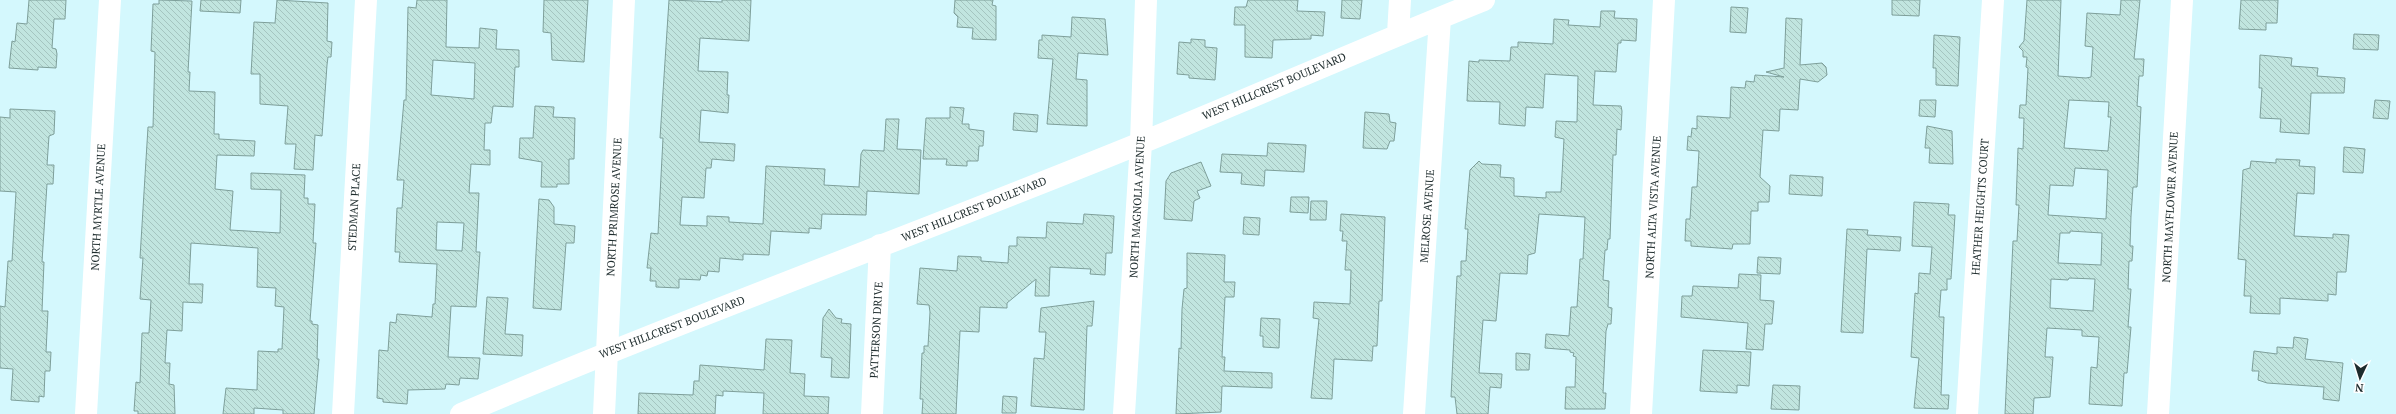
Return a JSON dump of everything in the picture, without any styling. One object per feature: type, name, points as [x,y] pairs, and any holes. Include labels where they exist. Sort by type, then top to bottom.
[{"type":"street","name":"NORTH MYRTLE AVENUE","points":[[86,414],[110,0]]},
{"type":"street","name":"STEDMAN PLACE","points":[[343,414],[366,0]]},
{"type":"street","name":"NORTH PRIMROSE AVENUE","points":[[604,414],[624,0]]},
{"type":"street","name":"NORTH MAGNOLIA AVENUE","points":[[1124,414],[1141,143],[1146,0]]},
{"type":"street","points":[[1398,34],[1400,0]]},
{"type":"street","name":"WEST HILLCREST BOULEVARD","points":[[462,414],[607,352],[1141,143],[1398,34],[1484,0]]},
{"type":"street","name":"NORTH ALTA VISTA AVENUE","points":[[1642,414],[1664,0]]},
{"type":"street","name":"HEATHER HEIGHTS COURT","points":[[1967,414],[1992,0]]},
{"type":"street","name":"NORTH MAYFLOWER AVENUE","points":[[2158,414],[2182,0]]},
{"type":"street","name":"MELROSE AVENUE","points":[[1414,414],[1440,18]]},
{"type":"street","name":"PATTERSON DRIVE","points":[[872,414],[880,246]]},
{"type":"building","points":[[29,0],[66,0],[65,19],[54,19],[52,48],[56,49],[57,54],[56,68],[38,67],[38,70],[9,68],[12,41],[15,42],[17,23],[27,24]]},
{"type":"building","points":[[159,0],[192,1],[188,72],[190,72],[189,91],[215,92],[214,134],[219,134],[219,139],[255,141],[254,156],[217,155],[215,189],[233,191],[230,230],[280,233],[281,190],[251,189],[251,173],[305,175],[304,198],[308,198],[308,204],[315,204],[313,243],[316,243],[310,321],[312,321],[312,324],[318,325],[317,359],[319,359],[314,414],[283,414],[283,410],[254,408],[254,414],[223,414],[226,388],[257,390],[258,351],[278,352],[278,349],[282,349],[284,307],[275,306],[276,288],[257,287],[258,248],[191,243],[189,284],[203,284],[202,303],[183,302],[182,331],[167,330],[165,363],[170,363],[169,384],[174,385],[175,414],[138,414],[138,411],[134,411],[136,382],[140,383],[142,333],[149,333],[151,300],[140,299],[143,258],[140,258],[148,127],[153,127],[155,52],[151,51],[153,4],[159,4]]},
{"type":"building","points":[[201,0],[241,0],[240,13],[200,11]]},
{"type":"building","points":[[277,0],[328,3],[327,41],[332,42],[331,57],[328,57],[327,65],[322,136],[315,135],[313,170],[294,169],[296,144],[285,144],[288,106],[260,104],[260,74],[251,74],[254,22],[275,23]]},
{"type":"building","points":[[417,0],[447,0],[446,47],[479,48],[480,28],[497,30],[496,49],[519,50],[519,67],[515,67],[513,107],[493,106],[491,123],[485,123],[484,150],[490,150],[490,165],[471,164],[469,193],[479,193],[476,252],[480,252],[476,307],[451,306],[448,357],[480,358],[478,379],[460,378],[459,385],[446,384],[445,389],[408,390],[407,404],[383,402],[383,399],[377,398],[379,350],[388,351],[390,322],[396,323],[397,314],[432,317],[433,304],[435,304],[437,264],[399,262],[400,252],[395,252],[397,208],[402,208],[404,180],[397,180],[404,100],[406,100],[408,7],[416,8]],"holes":[[[433,60],[475,63],[474,99],[431,95]],[[437,222],[464,223],[462,251],[436,250]]]},
{"type":"building","points":[[544,0],[588,0],[584,62],[552,60],[551,33],[543,32]]},
{"type":"building","points":[[669,0],[722,2],[722,0],[751,0],[749,41],[700,38],[698,71],[728,72],[727,95],[729,95],[728,113],[701,110],[699,142],[735,144],[734,161],[712,159],[711,168],[706,168],[704,198],[682,197],[680,225],[707,226],[707,216],[729,217],[729,222],[763,224],[766,166],[825,169],[824,185],[859,187],[861,154],[863,150],[884,151],[886,119],[899,119],[897,149],[921,150],[919,194],[867,191],[866,215],[822,214],[821,229],[809,228],[809,233],[771,231],[769,255],[743,254],[743,260],[720,258],[719,272],[708,271],[707,276],[701,275],[700,280],[679,279],[679,288],[656,287],[656,281],[650,281],[651,268],[647,268],[651,233],[658,234],[663,138],[660,138]]},
{"type":"building","points":[[955,0],[993,0],[992,5],[996,6],[996,40],[972,39],[973,28],[957,27],[958,17],[954,13]]},
{"type":"building","points":[[1248,0],[1298,0],[1297,11],[1325,12],[1323,36],[1311,35],[1311,39],[1273,40],[1272,58],[1245,57],[1245,25],[1234,25],[1235,7],[1246,7]]},
{"type":"building","points":[[1342,0],[1362,0],[1360,19],[1341,18]]},
{"type":"building","points":[[1892,0],[1920,0],[1919,16],[1892,15]]},
{"type":"building","points":[[2027,0],[2061,0],[2058,76],[2091,77],[2093,47],[2085,46],[2087,13],[2120,15],[2121,0],[2140,0],[2134,59],[2144,59],[2143,76],[2139,76],[2137,106],[2141,107],[2137,187],[2133,187],[2130,246],[2133,246],[2132,261],[2129,261],[2128,289],[2131,289],[2128,327],[2131,327],[2127,373],[2124,373],[2122,406],[2089,404],[2091,367],[2097,368],[2099,337],[2082,336],[2082,330],[2047,328],[2045,357],[2053,357],[2050,397],[2034,398],[2033,414],[2005,414],[2013,241],[2017,241],[2019,205],[2016,205],[2018,148],[2023,149],[2024,118],[2019,118],[2020,105],[2026,105],[2028,68],[2026,67],[2027,57],[2023,57],[2023,51],[2019,47],[2024,41]],"holes":[[[2069,100],[2109,102],[2108,117],[2111,117],[2108,151],[2064,148]],[[2075,168],[2108,170],[2106,219],[2048,215],[2050,185],[2073,186]],[[2070,231],[2102,233],[2101,265],[2058,263],[2060,233],[2070,233]],[[2069,278],[2095,279],[2093,311],[2050,308],[2051,279],[2068,280]]]},
{"type":"building","points":[[2241,0],[2278,0],[2277,23],[2266,23],[2266,30],[2239,29]]},
{"type":"building","points":[[1731,7],[1748,8],[1746,33],[1730,32]]},
{"type":"building","points":[[1601,11],[1615,11],[1614,18],[1637,19],[1636,41],[1621,40],[1621,43],[1618,43],[1616,72],[1595,71],[1593,105],[1621,106],[1622,111],[1621,130],[1617,129],[1616,155],[1613,155],[1610,239],[1608,239],[1607,250],[1605,250],[1603,280],[1609,281],[1608,307],[1612,308],[1611,324],[1608,324],[1606,331],[1603,393],[1606,393],[1605,409],[1565,409],[1566,387],[1575,387],[1576,357],[1573,356],[1574,353],[1570,352],[1570,350],[1545,348],[1546,334],[1569,336],[1571,307],[1577,307],[1580,259],[1583,259],[1585,217],[1539,214],[1535,253],[1528,255],[1527,274],[1500,273],[1496,321],[1483,320],[1479,373],[1502,374],[1501,388],[1490,387],[1488,414],[1457,414],[1455,397],[1451,397],[1457,276],[1461,276],[1461,261],[1466,261],[1468,229],[1465,229],[1470,170],[1479,161],[1482,164],[1501,165],[1500,177],[1514,178],[1514,196],[1546,198],[1546,192],[1561,192],[1564,139],[1555,137],[1556,121],[1577,122],[1578,76],[1545,74],[1543,108],[1526,107],[1525,126],[1499,124],[1500,102],[1467,101],[1469,61],[1510,61],[1511,47],[1518,47],[1518,42],[1553,44],[1554,19],[1569,20],[1568,25],[1600,27]]},
{"type":"building","points":[[1072,17],[1105,19],[1108,55],[1078,53],[1076,79],[1087,80],[1087,126],[1047,124],[1053,59],[1038,58],[1039,40],[1042,40],[1042,35],[1071,37]]},
{"type":"building","points":[[1786,18],[1802,19],[1800,65],[1822,63],[1826,67],[1827,75],[1818,82],[1800,79],[1798,110],[1780,109],[1779,131],[1763,130],[1760,177],[1770,186],[1769,202],[1758,202],[1758,211],[1751,211],[1750,244],[1733,244],[1732,249],[1691,246],[1691,241],[1685,241],[1686,219],[1690,219],[1692,187],[1697,187],[1699,151],[1687,150],[1688,136],[1691,137],[1692,128],[1697,129],[1697,116],[1730,118],[1731,87],[1745,88],[1746,81],[1754,82],[1755,75],[1784,77],[1766,72],[1784,68]]},
{"type":"building","points":[[2354,34],[2379,35],[2378,50],[2353,49]]},
{"type":"building","points":[[1934,35],[1960,37],[1958,86],[1936,85],[1936,68],[1933,68]]},
{"type":"building","points":[[1191,39],[1205,40],[1205,47],[1217,48],[1215,80],[1189,78],[1189,75],[1177,74],[1179,42],[1191,43]]},
{"type":"building","points":[[2260,55],[2292,58],[2291,66],[2318,68],[2317,76],[2345,78],[2344,93],[2311,93],[2309,134],[2280,132],[2281,119],[2260,118],[2262,88],[2259,88]]},
{"type":"building","points":[[1920,100],[1936,100],[1935,117],[1919,116]]},
{"type":"building","points":[[2375,100],[2390,101],[2388,119],[2373,118]]},
{"type":"building","points":[[535,106],[554,107],[553,117],[575,118],[574,159],[569,159],[569,184],[557,184],[557,187],[541,187],[542,162],[519,158],[520,138],[533,138]]},
{"type":"building","points":[[950,107],[964,108],[962,124],[969,124],[969,129],[984,131],[983,146],[979,146],[978,161],[967,161],[967,166],[946,165],[947,159],[923,159],[926,118],[950,118]]},
{"type":"building","points":[[10,109],[55,111],[54,134],[49,136],[47,165],[54,165],[53,184],[47,184],[42,262],[44,262],[42,311],[48,311],[46,352],[51,352],[50,371],[45,371],[44,397],[39,396],[39,402],[11,400],[13,369],[0,368],[0,306],[5,307],[8,261],[12,261],[16,192],[0,191],[0,117],[10,118]]},
{"type":"building","points":[[1365,112],[1389,114],[1390,122],[1396,123],[1394,141],[1390,141],[1387,149],[1363,148]]},
{"type":"building","points":[[1014,113],[1038,115],[1037,132],[1013,130]]},
{"type":"building","points":[[1927,126],[1952,131],[1953,164],[1929,163],[1930,148],[1925,148]]},
{"type":"building","points":[[1268,143],[1306,145],[1304,172],[1265,170],[1264,186],[1241,184],[1242,173],[1220,172],[1222,154],[1267,156]]},
{"type":"building","points":[[2344,147],[2365,149],[2363,173],[2343,172]]},
{"type":"building","points":[[2276,159],[2300,160],[2299,166],[2315,167],[2314,194],[2297,193],[2294,236],[2333,238],[2333,234],[2349,235],[2346,272],[2337,272],[2336,295],[2328,294],[2328,301],[2280,298],[2280,314],[2250,313],[2251,296],[2244,296],[2246,260],[2238,259],[2243,170],[2250,168],[2251,161],[2276,163]]},
{"type":"building","points":[[1201,162],[1211,186],[1197,191],[1200,198],[1194,201],[1192,221],[1164,219],[1166,181],[1171,173]]},
{"type":"building","points":[[1790,175],[1823,177],[1822,196],[1789,194]]},
{"type":"building","points":[[1291,197],[1309,197],[1308,213],[1290,212]]},
{"type":"building","points":[[539,199],[549,200],[554,207],[554,224],[575,226],[574,243],[566,243],[561,310],[533,308]]},
{"type":"building","points":[[1311,201],[1327,201],[1326,220],[1310,220]]},
{"type":"building","points":[[1914,202],[1949,204],[1948,215],[1955,215],[1951,279],[1947,279],[1947,290],[1941,290],[1939,317],[1944,317],[1941,395],[1949,395],[1948,409],[1914,408],[1919,358],[1911,357],[1915,293],[1918,294],[1919,273],[1930,274],[1932,247],[1912,246]]},
{"type":"building","points":[[1084,214],[1114,216],[1112,253],[1106,253],[1105,275],[1090,274],[1091,269],[1050,267],[1049,296],[1035,296],[1036,279],[1007,303],[1007,308],[980,307],[979,332],[960,331],[956,414],[922,414],[923,399],[920,399],[922,353],[924,353],[924,346],[928,346],[930,312],[929,305],[917,304],[920,268],[957,271],[958,256],[981,257],[981,261],[1008,263],[1009,246],[1017,246],[1017,237],[1046,238],[1047,222],[1083,224]]},
{"type":"building","points":[[1341,214],[1385,217],[1382,301],[1379,301],[1377,346],[1373,346],[1372,361],[1334,359],[1332,399],[1311,398],[1319,319],[1313,318],[1314,302],[1350,304],[1351,270],[1345,270],[1347,241],[1342,241],[1343,231],[1340,231]]},
{"type":"building","points":[[1244,217],[1260,218],[1259,235],[1243,234]]},
{"type":"building","points":[[1847,229],[1868,230],[1867,235],[1901,237],[1900,251],[1867,249],[1863,333],[1841,332]]},
{"type":"building","points":[[1187,253],[1225,255],[1224,282],[1235,282],[1234,297],[1225,297],[1222,357],[1225,357],[1224,371],[1272,373],[1272,388],[1222,386],[1221,412],[1176,414],[1179,348],[1181,349],[1182,309],[1184,289],[1187,288]]},
{"type":"building","points":[[1758,257],[1781,258],[1780,274],[1757,273]]},
{"type":"building","points":[[1739,274],[1761,275],[1760,300],[1774,301],[1772,324],[1765,324],[1763,350],[1746,349],[1748,323],[1681,317],[1682,296],[1692,296],[1693,286],[1738,288]]},
{"type":"building","points":[[487,297],[508,298],[505,334],[523,335],[522,356],[483,354]]},
{"type":"building","points":[[1094,301],[1092,326],[1087,326],[1084,410],[1031,406],[1034,358],[1044,359],[1046,332],[1039,332],[1041,308]]},
{"type":"building","points":[[829,309],[836,318],[842,319],[841,323],[851,324],[849,378],[831,377],[832,358],[821,357],[823,318]]},
{"type":"building","points":[[1261,318],[1280,319],[1279,348],[1263,347],[1263,336],[1260,336]]},
{"type":"building","points":[[2294,337],[2308,339],[2305,359],[2343,363],[2339,401],[2323,399],[2324,387],[2267,383],[2258,380],[2259,371],[2252,371],[2254,351],[2277,354],[2277,347],[2293,348]]},
{"type":"building","points":[[766,339],[792,340],[790,373],[805,374],[804,396],[829,397],[828,414],[763,414],[764,393],[723,391],[723,396],[716,395],[715,414],[638,414],[639,393],[693,395],[694,381],[699,381],[700,365],[764,370]]},
{"type":"building","points":[[1703,350],[1751,352],[1749,386],[1737,385],[1737,393],[1700,391]]},
{"type":"building","points":[[1516,353],[1530,354],[1529,370],[1516,370]]},
{"type":"building","points":[[1773,385],[1800,386],[1799,410],[1771,409]]},
{"type":"building","points":[[1003,396],[1017,397],[1016,413],[1002,413]]}]
